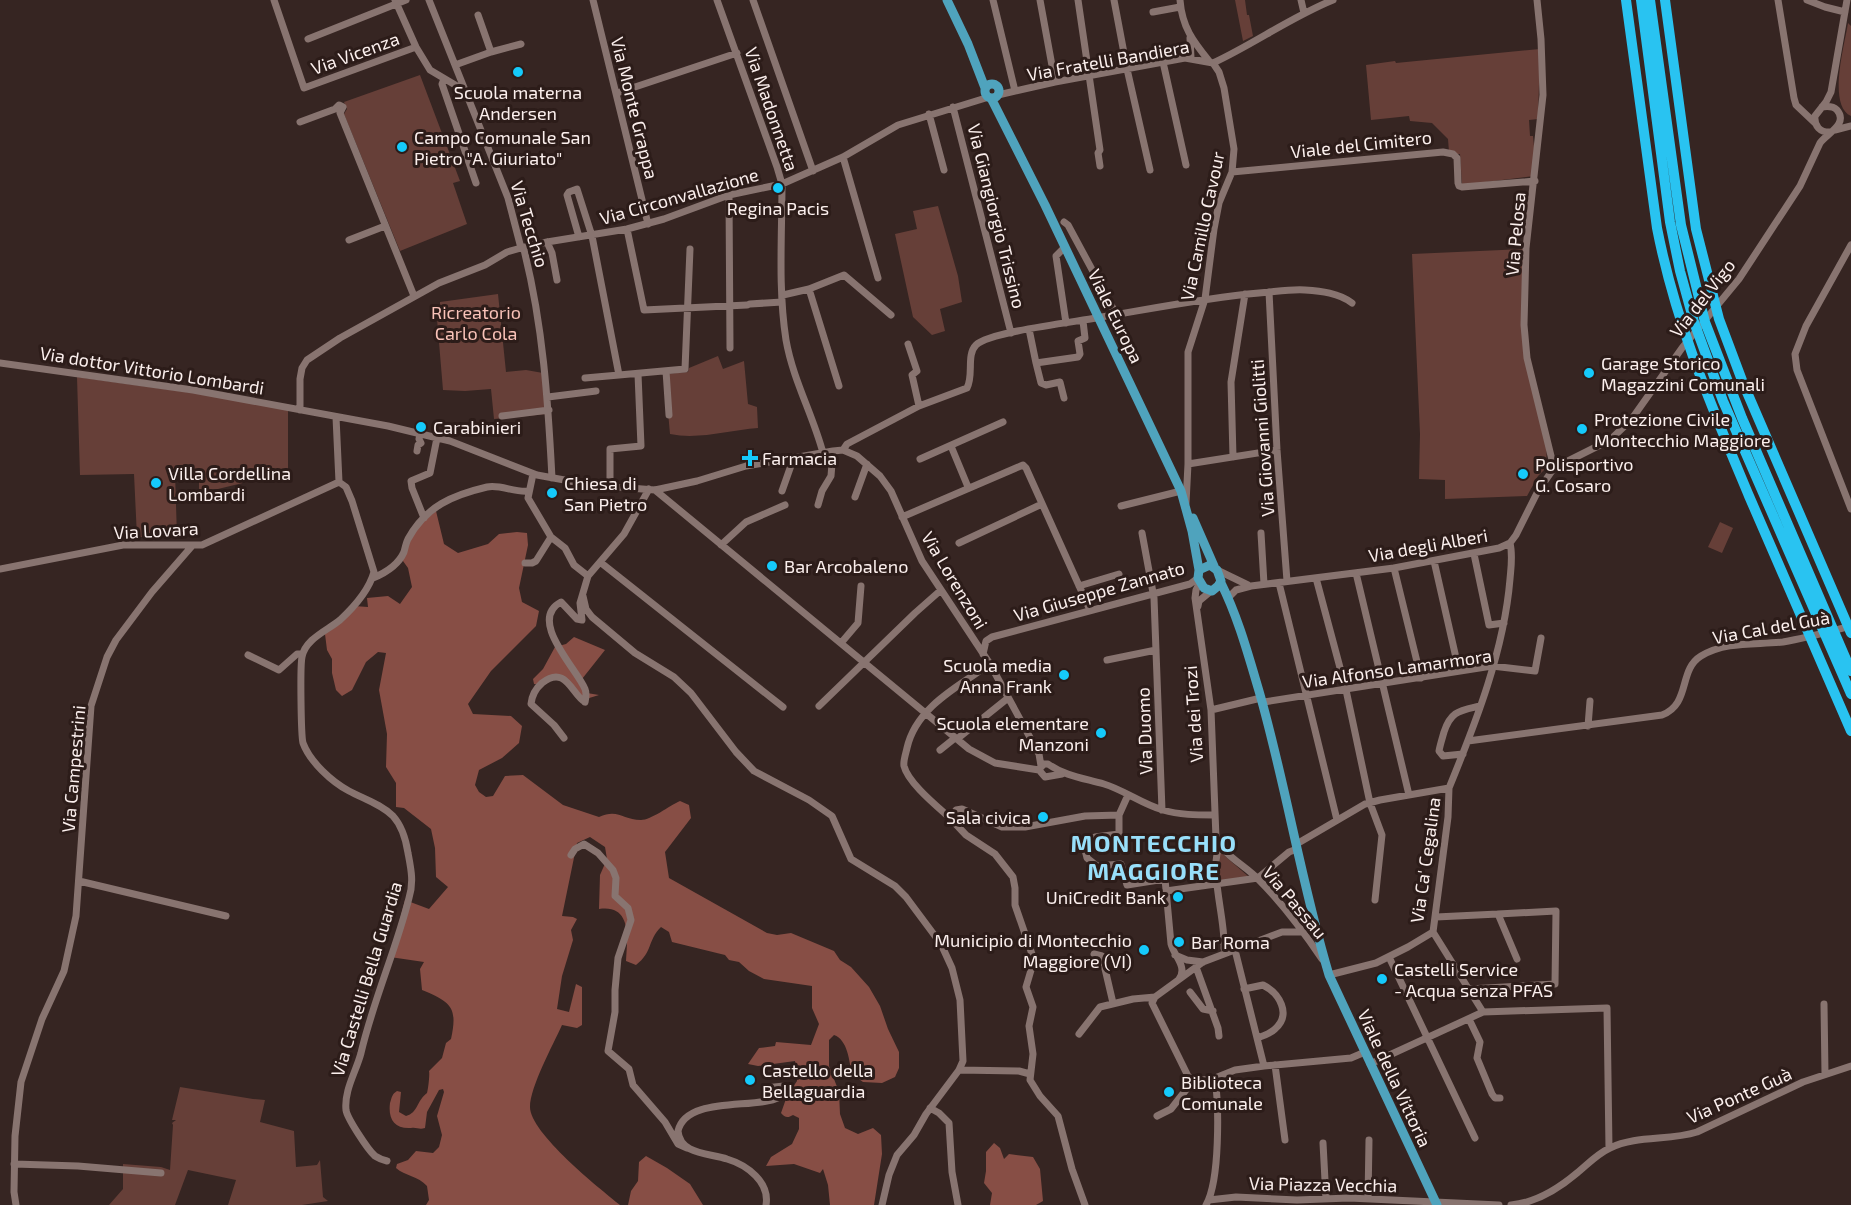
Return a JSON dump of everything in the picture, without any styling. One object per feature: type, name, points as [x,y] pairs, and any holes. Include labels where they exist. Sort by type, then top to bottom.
[{"type":"highway","points":[[1626,0],[1657,228],[1682,329],[1708,398],[1851,730]]},
{"type":"highway","points":[[1641,0],[1670,222],[1691,314],[1716,383],[1851,694]]},
{"type":"highway","points":[[1650,0],[1681,225],[1702,311],[1727,384],[1851,671]]},
{"type":"highway","points":[[1665,0],[1696,229],[1719,319],[1743,383],[1851,633]]},
{"type":"main road","name":"Viale Europa","points":[[947,0],[968,44],[996,92],[1014,142],[1181,491],[1186,505],[1199,576]]},
{"type":"main road","name":"Viale Europa","points":[[1186,505],[1216,568],[1242,634],[1263,700],[1326,964]]},
{"type":"main road","points":[[1216,568],[1205,566],[1199,576],[1204,588],[1229,601]]},
{"type":"main road","points":[[1212,591],[1221,582]]},
{"type":"main road","name":"Viale della Vittoria","points":[[1326,964],[1329,975],[1436,1203]]},
{"type":"street","name":"Via Vicenza","points":[[274,0],[304,88],[416,47]]},
{"type":"street","points":[[308,39],[396,2],[406,0]]},
{"type":"street","name":"Via Tecchio","points":[[429,0],[508,198],[521,248],[524,250],[533,287],[548,397],[552,478]]},
{"type":"street","name":"Via Monte Grappa","points":[[593,0],[648,224]]},
{"type":"street","name":"Via Madonnetta","points":[[717,0],[737,54],[778,184],[782,298],[786,341],[795,375],[823,453]]},
{"type":"street","points":[[753,0],[813,171]]},
{"type":"street","points":[[995,0],[996,92]]},
{"type":"street","points":[[1040,0],[1055,82]]},
{"type":"street","points":[[1078,0],[1100,150],[1098,153],[1100,166]]},
{"type":"street","points":[[1114,0],[1150,170]]},
{"type":"street","points":[[1301,0],[1304,13]]},
{"type":"street","points":[[1211,62],[1236,52],[1304,13],[1333,0]]},
{"type":"street","name":"Via Pelosa","points":[[1537,0],[1543,95],[1526,248],[1524,325],[1527,358],[1554,468]]},
{"type":"street","points":[[1778,0],[1794,98],[1801,110],[1822,131],[1833,131],[1851,124],[1831,106],[1819,110],[1801,110]]},
{"type":"street","points":[[1807,0],[1845,12]]},
{"type":"street","points":[[1833,131],[1840,123],[1832,92],[1847,0]]},
{"type":"street","points":[[396,2],[416,47],[430,70],[467,92]]},
{"type":"street","points":[[1153,12],[1180,3],[1193,58]]},
{"type":"street","points":[[478,15],[491,52]]},
{"type":"street","name":"Via Camillo Cavour","points":[[1186,505],[1188,352],[1205,299],[1219,203],[1232,172],[1234,149],[1230,115],[1222,80],[1211,62],[1190,38]]},
{"type":"street","points":[[455,65],[520,44]]},
{"type":"street","points":[[1193,58],[1197,46]]},
{"type":"street","points":[[617,93],[737,54]]},
{"type":"street","name":"Via Fratelli Bandiera","points":[[996,92],[1163,62],[1193,58],[1211,62]]},
{"type":"street","points":[[1163,62],[1185,165]]},
{"type":"street","points":[[444,79],[442,84],[476,183]]},
{"type":"street","name":"Via Circonvallazione","points":[[300,410],[300,379],[302,368],[307,360],[340,338],[414,296],[521,248],[627,230],[729,195],[778,184],[843,158],[898,125],[996,92]]},
{"type":"street","points":[[1820,143],[1815,124],[1819,110],[1832,92]]},
{"type":"street","points":[[300,122],[335,109],[339,105],[343,107],[340,113],[414,296]]},
{"type":"street","name":"Via Giangiorgio Trissino","points":[[953,107],[1011,333]]},
{"type":"street","points":[[929,114],[945,170]]},
{"type":"street","name":"Via del Vigo","points":[[1554,468],[1598,447],[1618,434],[1631,420],[1682,348],[1739,279],[1800,186],[1820,143],[1833,131]]},
{"type":"street","name":"Viale del Cimitero","points":[[1232,172],[1443,152],[1453,154],[1457,158],[1458,183],[1462,188],[1535,181]]},
{"type":"street","points":[[843,158],[878,278]]},
{"type":"street","name":"Via Circonvallazione","points":[[579,237],[567,195],[577,189],[592,236]]},
{"type":"street","points":[[729,195],[730,348]]},
{"type":"street","points":[[1064,222],[1068,225],[1116,314]]},
{"type":"street","points":[[349,240],[385,226]]},
{"type":"street","points":[[627,230],[644,310],[748,305],[782,298],[844,275],[891,315]]},
{"type":"street","points":[[592,236],[619,375]]},
{"type":"street","points":[[546,242],[552,253],[558,280]]},
{"type":"street","points":[[1851,245],[1806,326],[1795,354],[1797,370],[1849,497],[1851,508]]},
{"type":"street","points":[[1065,247],[1056,256],[1066,323]]},
{"type":"street","points":[[585,378],[685,369],[690,249]]},
{"type":"street","points":[[809,289],[839,386]]},
{"type":"street","points":[[845,447],[919,406],[968,388],[972,376],[971,353],[981,341],[1029,329],[1245,294],[1304,290],[1344,297],[1352,303]]},
{"type":"street","name":"Via Giovanni Giolitti","points":[[1269,292],[1283,582],[1337,820]]},
{"type":"street","points":[[1233,457],[1231,382],[1245,294]]},
{"type":"street","points":[[1036,363],[1079,356],[1078,341],[1085,338],[1083,321]]},
{"type":"street","points":[[1029,329],[1041,383],[1046,385],[1060,382],[1064,398]]},
{"type":"street","points":[[908,344],[917,371],[912,375],[919,406]]},
{"type":"street","name":"Via dottor Vittorio Lombardi","points":[[0,363],[184,388],[388,426],[418,442],[437,438],[450,441],[533,474],[610,486],[652,489],[696,481],[746,466],[845,447]]},
{"type":"street","points":[[666,371],[669,415]]},
{"type":"street","points":[[610,486],[610,449],[640,446],[638,374]]},
{"type":"street","points":[[548,397],[596,391]]},
{"type":"street","points":[[502,416],[549,410]]},
{"type":"street","points":[[248,655],[279,670],[297,654],[302,654],[314,638],[339,620],[354,605],[372,578],[373,566],[352,501],[346,487],[339,482],[336,417]]},
{"type":"street","points":[[920,459],[1003,422]]},
{"type":"street","points":[[424,518],[412,489],[411,480],[430,473],[437,438]]},
{"type":"street","points":[[951,446],[968,487]]},
{"type":"street","name":"Via Lorenzoni","points":[[845,447],[867,464],[891,492],[922,561],[990,664],[1039,754],[1040,768]]},
{"type":"street","points":[[1188,464],[1277,450]]},
{"type":"street","points":[[818,505],[822,491],[831,476],[833,451]]},
{"type":"street","points":[[782,491],[794,457]]},
{"type":"street","points":[[855,497],[867,464]]},
{"type":"street","points":[[902,517],[1023,465],[1090,610]]},
{"type":"street","name":"Via degli Alberi","points":[[1229,601],[1236,590],[1251,586],[1394,568],[1499,548],[1510,543],[1516,535],[1538,491],[1554,468]]},
{"type":"street","points":[[533,474],[528,498],[551,537],[565,548],[574,565],[588,576]]},
{"type":"street","name":"Via Lovara","points":[[0,569],[123,545],[192,546],[213,541],[339,482]]},
{"type":"street","points":[[372,578],[392,568],[403,553],[408,539],[424,518],[450,497],[490,486],[529,491]]},
{"type":"street","points":[[564,738],[554,725],[531,704],[532,695],[540,684],[550,678],[561,679],[571,685],[580,700],[585,702],[585,689],[562,656],[548,623],[553,610],[561,602],[581,621],[583,619],[579,608],[588,576],[624,534],[652,489],[969,749],[995,763],[1040,768],[1048,764],[1051,773]]},
{"type":"street","points":[[1121,506],[1181,491]]},
{"type":"street","points":[[959,543],[1042,504]]},
{"type":"street","points":[[721,545],[746,522],[785,505]]},
{"type":"street","points":[[1262,533],[1264,584]]},
{"type":"street","name":"Via Duomo","points":[[1142,534],[1153,594],[1162,810]]},
{"type":"street","points":[[525,563],[536,561],[551,537]]},
{"type":"street","points":[[1166,891],[1258,878],[1289,852],[1337,820],[1370,803],[1449,789],[1480,706],[1504,623],[1511,562],[1510,543]]},
{"type":"street","name":"Via Campestrini","points":[[16,1205],[14,1164],[17,1107],[21,1082],[42,1019],[64,971],[70,951],[79,881],[91,706],[116,640],[152,592],[192,546]]},
{"type":"street","points":[[1474,554],[1489,625],[1504,623]]},
{"type":"street","points":[[1434,561],[1459,671]]},
{"type":"street","points":[[600,562],[783,706]]},
{"type":"street","points":[[1216,568],[1245,585],[1251,586]]},
{"type":"street","points":[[1394,568],[1421,678]]},
{"type":"street","points":[[1356,573],[1409,795]]},
{"type":"street","points":[[1079,586],[1119,574]]},
{"type":"street","name":"Via Giuseppe Zannato","points":[[986,640],[1190,584],[1199,576]]},
{"type":"street","name":"Via dei Trozi","points":[[1199,576],[1195,598],[1211,710],[1214,815]]},
{"type":"street","points":[[1221,582],[1227,578],[1234,578]]},
{"type":"street","points":[[1316,578],[1346,690],[1370,803],[1382,835],[1375,900]]},
{"type":"street","points":[[841,643],[858,623],[861,586]]},
{"type":"street","points":[[819,706],[941,590]]},
{"type":"street","points":[[1198,612],[1198,601],[1212,591]]},
{"type":"street","points":[[583,596],[586,609],[592,617],[634,653],[674,677],[691,693],[736,752],[754,771],[826,811],[837,825],[851,859],[895,886],[941,944],[952,968],[960,1000],[963,1061],[959,1070],[896,1158],[889,1175],[882,1205]]},
{"type":"street","name":"Via Cal del Guà","points":[[1468,741],[1651,718],[1667,713],[1680,699],[1690,667],[1698,658],[1710,652],[1738,645],[1782,642],[1851,626]]},
{"type":"street","points":[[970,634],[978,640],[986,640],[983,654]]},
{"type":"street","name":"Via Alfonso Lamarmora","points":[[1211,710],[1263,700],[1308,696],[1381,682],[1492,666],[1535,671],[1541,638]]},
{"type":"street","points":[[1107,660],[1156,650]]},
{"type":"street","name":"Via Castelli Bella Guardia","points":[[302,654],[303,742],[312,757],[334,781],[378,805],[393,816],[403,833],[412,875],[410,896],[400,933],[364,1034],[346,1105],[349,1119],[367,1146],[375,1155],[387,1161]]},
{"type":"street","points":[[990,664],[925,713],[911,734],[904,766],[925,796],[966,835],[998,857],[1006,866],[1015,884],[1015,905],[1034,960],[1026,987],[1033,1007],[1029,1026],[1033,1054],[1030,1080],[1058,1116],[1072,1169],[1085,1205]]},
{"type":"street","points":[[940,750],[1008,698]]},
{"type":"street","points":[[1588,726],[1590,701]]},
{"type":"street","points":[[1463,754],[1443,756],[1439,751],[1440,745],[1451,716],[1459,711],[1480,706]]},
{"type":"street","points":[[1040,768],[1042,776],[1051,773],[1066,774],[1104,784],[1162,810],[1214,815],[1214,830],[1220,845],[1216,851],[1217,884],[1224,944],[1220,955]]},
{"type":"street","name":"Via Ca' Cegalina","points":[[1329,975],[1376,963],[1433,932],[1448,818],[1449,789]]},
{"type":"street","points":[[1128,795],[1119,815],[1120,833],[1095,837],[1085,850],[1087,858],[1096,866],[1122,864],[1127,885],[1164,879],[1170,944],[1184,972],[1179,979]]},
{"type":"street","points":[[950,818],[956,810],[962,809],[1002,827],[1025,827],[1052,824],[1085,816],[1119,815]]},
{"type":"street","points":[[571,855],[578,846],[584,844],[598,853],[615,875],[615,897],[628,906],[631,914],[631,925],[618,958],[615,1021],[608,1051],[628,1069],[633,1085],[665,1122],[678,1144],[699,1153],[729,1159],[755,1175],[765,1188],[766,1205]]},
{"type":"street","name":"Via Passau","points":[[1220,845],[1258,878],[1303,932],[1326,964]]},
{"type":"street","points":[[79,881],[226,916]]},
{"type":"street","points":[[1436,917],[1556,911],[1555,984],[1469,989]]},
{"type":"street","points":[[1498,914],[1517,958]]},
{"type":"street","points":[[1282,932],[1291,917]]},
{"type":"street","points":[[1197,1081],[1188,1076],[1167,1037],[1152,1003],[1155,997],[1200,965],[1220,955],[1282,932],[1303,932]]},
{"type":"street","points":[[1433,932],[1483,1012]]},
{"type":"street","points":[[1224,944],[1231,950],[1235,950]]},
{"type":"street","points":[[1235,950],[1264,1066]]},
{"type":"street","points":[[1094,954],[1102,956],[1113,1004]]},
{"type":"street","points":[[1175,955],[1200,965]]},
{"type":"street","points":[[1389,957],[1475,1138]]},
{"type":"street","points":[[1200,965],[1219,1036]]},
{"type":"street","points":[[1244,989],[1263,985],[1276,993],[1281,1002],[1281,1020],[1278,1026],[1274,1031],[1257,1038]]},
{"type":"street","points":[[1190,992],[1203,1009],[1212,1011]]},
{"type":"street","points":[[1078,1034],[1100,1007],[1155,997]]},
{"type":"street","points":[[1824,1004],[1825,1074]]},
{"type":"street","points":[[1370,1064],[1483,1012],[1516,1009],[1607,1008],[1609,1148]]},
{"type":"street","points":[[1469,1019],[1480,1042],[1477,1058],[1492,1094],[1495,1098],[1500,1098]]},
{"type":"street","points":[[1157,1116],[1171,1109],[1189,1086],[1197,1081],[1215,1078],[1235,1070],[1351,1058],[1365,1053]]},
{"type":"street","points":[[1275,1065],[1285,1140]]},
{"type":"street","name":"Via Ponte Guà","points":[[1511,1205],[1522,1204],[1554,1190],[1609,1148],[1633,1141],[1684,1136],[1825,1074],[1851,1066]]},
{"type":"street","points":[[959,1070],[1019,1071],[1030,1074]]},
{"type":"street","points":[[1207,1202],[1215,1179],[1218,1102],[1215,1078]]},
{"type":"street","points":[[687,1148],[680,1140],[678,1131],[681,1122],[687,1116],[724,1104],[770,1100],[780,1098],[784,1094],[784,1086],[765,1088]]},
{"type":"street","points":[[930,1108],[949,1123],[952,1172],[958,1205]]},
{"type":"street","points":[[1368,1199],[1370,1140]]},
{"type":"street","points":[[1323,1143],[1326,1199]]},
{"type":"street","points":[[14,1164],[78,1166],[162,1173]]},
{"type":"street","name":"Via Piazza Vecchia","points":[[1207,1202],[1236,1197],[1297,1200],[1368,1199],[1390,1203],[1436,1203]]},
{"type":"street","points":[[1436,1203],[1500,1205]]},
{"type":"green space","points":[[1235,0],[1245,0],[1247,15],[1249,15],[1253,36],[1243,41]]},
{"type":"green space","points":[[1848,23],[1851,26],[1851,116],[1844,110],[1839,87],[1839,73]]},
{"type":"green space","points":[[1540,49],[1538,119],[1529,120],[1536,168],[1534,176],[1462,185],[1460,154],[1449,152],[1448,139],[1432,123],[1410,121],[1409,116],[1371,120],[1366,65]]},
{"type":"green space","name":"Campo Comunale San Pietro \"A. Giuriato\"","points":[[420,75],[460,181],[453,183],[467,224],[400,251],[344,114],[347,109],[344,102]]},
{"type":"green space","points":[[938,206],[958,276],[962,302],[940,309],[945,331],[932,335],[913,317],[895,234],[917,229],[913,211]]},
{"type":"green space","points":[[1524,249],[1522,322],[1547,442],[1546,468],[1538,476],[1527,496],[1445,499],[1445,480],[1419,479],[1420,434],[1412,254]]},
{"type":"green space","name":"Ricreatorio Carlo Cola","points":[[498,294],[506,372],[526,370],[543,373],[547,414],[494,419],[491,389],[443,390],[436,307],[440,306],[440,302]]},
{"type":"green space","points":[[718,356],[723,369],[744,361],[748,404],[757,407],[758,428],[692,436],[670,434],[666,374],[688,372],[689,368]]},
{"type":"green space","points":[[77,377],[215,396],[288,409],[288,472],[218,489],[199,489],[199,471],[175,472],[177,537],[137,537],[134,474],[80,475]]},
{"type":"green space","points":[[1720,522],[1733,528],[1722,553],[1708,547]]},
{"type":"green space","points":[[1219,851],[1249,877],[1220,881]]},
{"type":"green space","points":[[180,1087],[265,1100],[260,1122],[294,1131],[296,1167],[317,1165],[320,1160],[323,1197],[328,1201],[302,1205],[228,1205],[236,1180],[188,1170],[175,1205],[109,1205],[123,1189],[123,1164],[161,1167],[170,1170],[172,1123],[176,1120],[172,1120]]},
{"type":"shaded area","points":[[436,511],[444,544],[458,553],[488,544],[499,534],[527,533],[528,545],[519,588],[522,602],[539,611],[536,626],[491,671],[468,704],[473,714],[511,716],[522,726],[519,743],[502,758],[479,770],[475,785],[479,792],[486,797],[493,796],[505,776],[523,775],[563,805],[599,817],[616,814],[641,820],[680,801],[689,805],[691,818],[665,852],[669,878],[767,933],[777,935],[791,933],[834,951],[840,960],[851,967],[869,987],[880,1006],[899,1052],[899,1068],[895,1077],[882,1083],[863,1082],[852,1074],[842,1041],[834,1035],[829,1040],[829,1066],[839,1092],[840,1114],[845,1128],[858,1134],[873,1128],[881,1135],[882,1154],[874,1205],[830,1205],[828,1185],[823,1169],[820,1173],[794,1164],[766,1166],[771,1157],[792,1144],[799,1129],[799,1118],[793,1115],[785,1117],[781,1113],[787,1096],[797,1081],[795,1061],[758,1066],[748,1064],[759,1048],[775,1046],[776,1042],[811,1045],[819,1024],[812,1008],[812,986],[764,979],[749,971],[739,962],[729,960],[725,955],[672,942],[669,932],[661,927],[645,956],[636,965],[626,961],[627,934],[623,918],[618,912],[610,909],[599,909],[600,875],[607,859],[605,847],[590,837],[577,843],[562,916],[577,919],[571,930],[573,940],[562,976],[557,1009],[569,1012],[576,984],[582,987],[582,1025],[577,1028],[562,1025],[538,1078],[530,1107],[533,1118],[553,1145],[620,1205],[426,1205],[429,1200],[427,1186],[396,1168],[397,1164],[408,1160],[416,1151],[433,1153],[439,1147],[442,1135],[437,1116],[443,1089],[439,1090],[427,1112],[425,1128],[405,1128],[396,1125],[391,1118],[390,1103],[397,1091],[401,1092],[399,1112],[406,1116],[415,1109],[427,1093],[429,1071],[442,1058],[446,1043],[451,1039],[454,1020],[453,1013],[446,1002],[422,990],[420,969],[424,962],[390,957],[405,900],[429,909],[448,887],[436,877],[435,848],[431,829],[404,808],[396,807],[396,783],[386,767],[387,734],[379,690],[386,653],[378,652],[366,662],[352,690],[342,696],[336,690],[332,659],[327,650],[325,634],[354,606],[368,607],[367,598],[388,596],[400,604],[412,587],[408,568],[403,561],[406,545],[413,532]]},
{"type":"shaded area","points":[[574,637],[605,650],[582,679],[587,693],[599,695],[586,699],[571,686],[557,680],[534,684],[533,679],[543,669],[555,647],[566,644]]},
{"type":"shaded area","points":[[994,1143],[1000,1148],[1004,1159],[1009,1154],[1033,1157],[1040,1169],[1043,1201],[1036,1205],[990,1205],[992,1193],[984,1183],[986,1152]]},
{"type":"shaded area","points":[[646,1156],[690,1184],[703,1205],[628,1205],[631,1191],[638,1181],[639,1162]]},
{"type":"place","name":"Scuola materna Andersen","points":[[518,72]]},
{"type":"place","name":"Campo Comunale San Pietro \"A. Giuriato\"","points":[[402,147]]},
{"type":"place","name":"Regina Pacis","points":[[778,188]]},
{"type":"place","name":"Garage Storico Magazzini Comunali","points":[[1589,373]]},
{"type":"place","name":"Carabinieri","points":[[421,427]]},
{"type":"place","name":"Protezione Civile Montecchio Maggiore","points":[[1582,429]]},
{"type":"place","name":"Farmacia","points":[[750,458]]},
{"type":"place","name":"Polisportivo G. Cosaro","points":[[1523,474]]},
{"type":"place","name":"Villa Cordellina Lombardi","points":[[156,483]]},
{"type":"place","name":"Chiesa di San Pietro","points":[[552,493]]},
{"type":"place","name":"Bar Arcobaleno","points":[[772,566]]},
{"type":"place","name":"Scuola media Anna Frank","points":[[1064,675]]},
{"type":"place","name":"Scuola elementare Manzoni","points":[[1101,733]]},
{"type":"place","name":"Sala civica","points":[[1043,817]]},
{"type":"place","name":"UniCredit Bank","points":[[1178,897]]},
{"type":"place","name":"Bar Roma","points":[[1179,942]]},
{"type":"place","name":"Municipio di Montecchio Maggiore (VI)","points":[[1144,950]]},
{"type":"place","name":"Castelli Service - Acqua senza PFAS","points":[[1382,979]]},
{"type":"place","name":"Castello della Bellaguardia","points":[[750,1080]]},
{"type":"place","name":"Biblioteca Comunale","points":[[1169,1092]]},
{"type":"district","name":"MONTECCHIO MAGGIORE","points":[[1154,856]]}]
